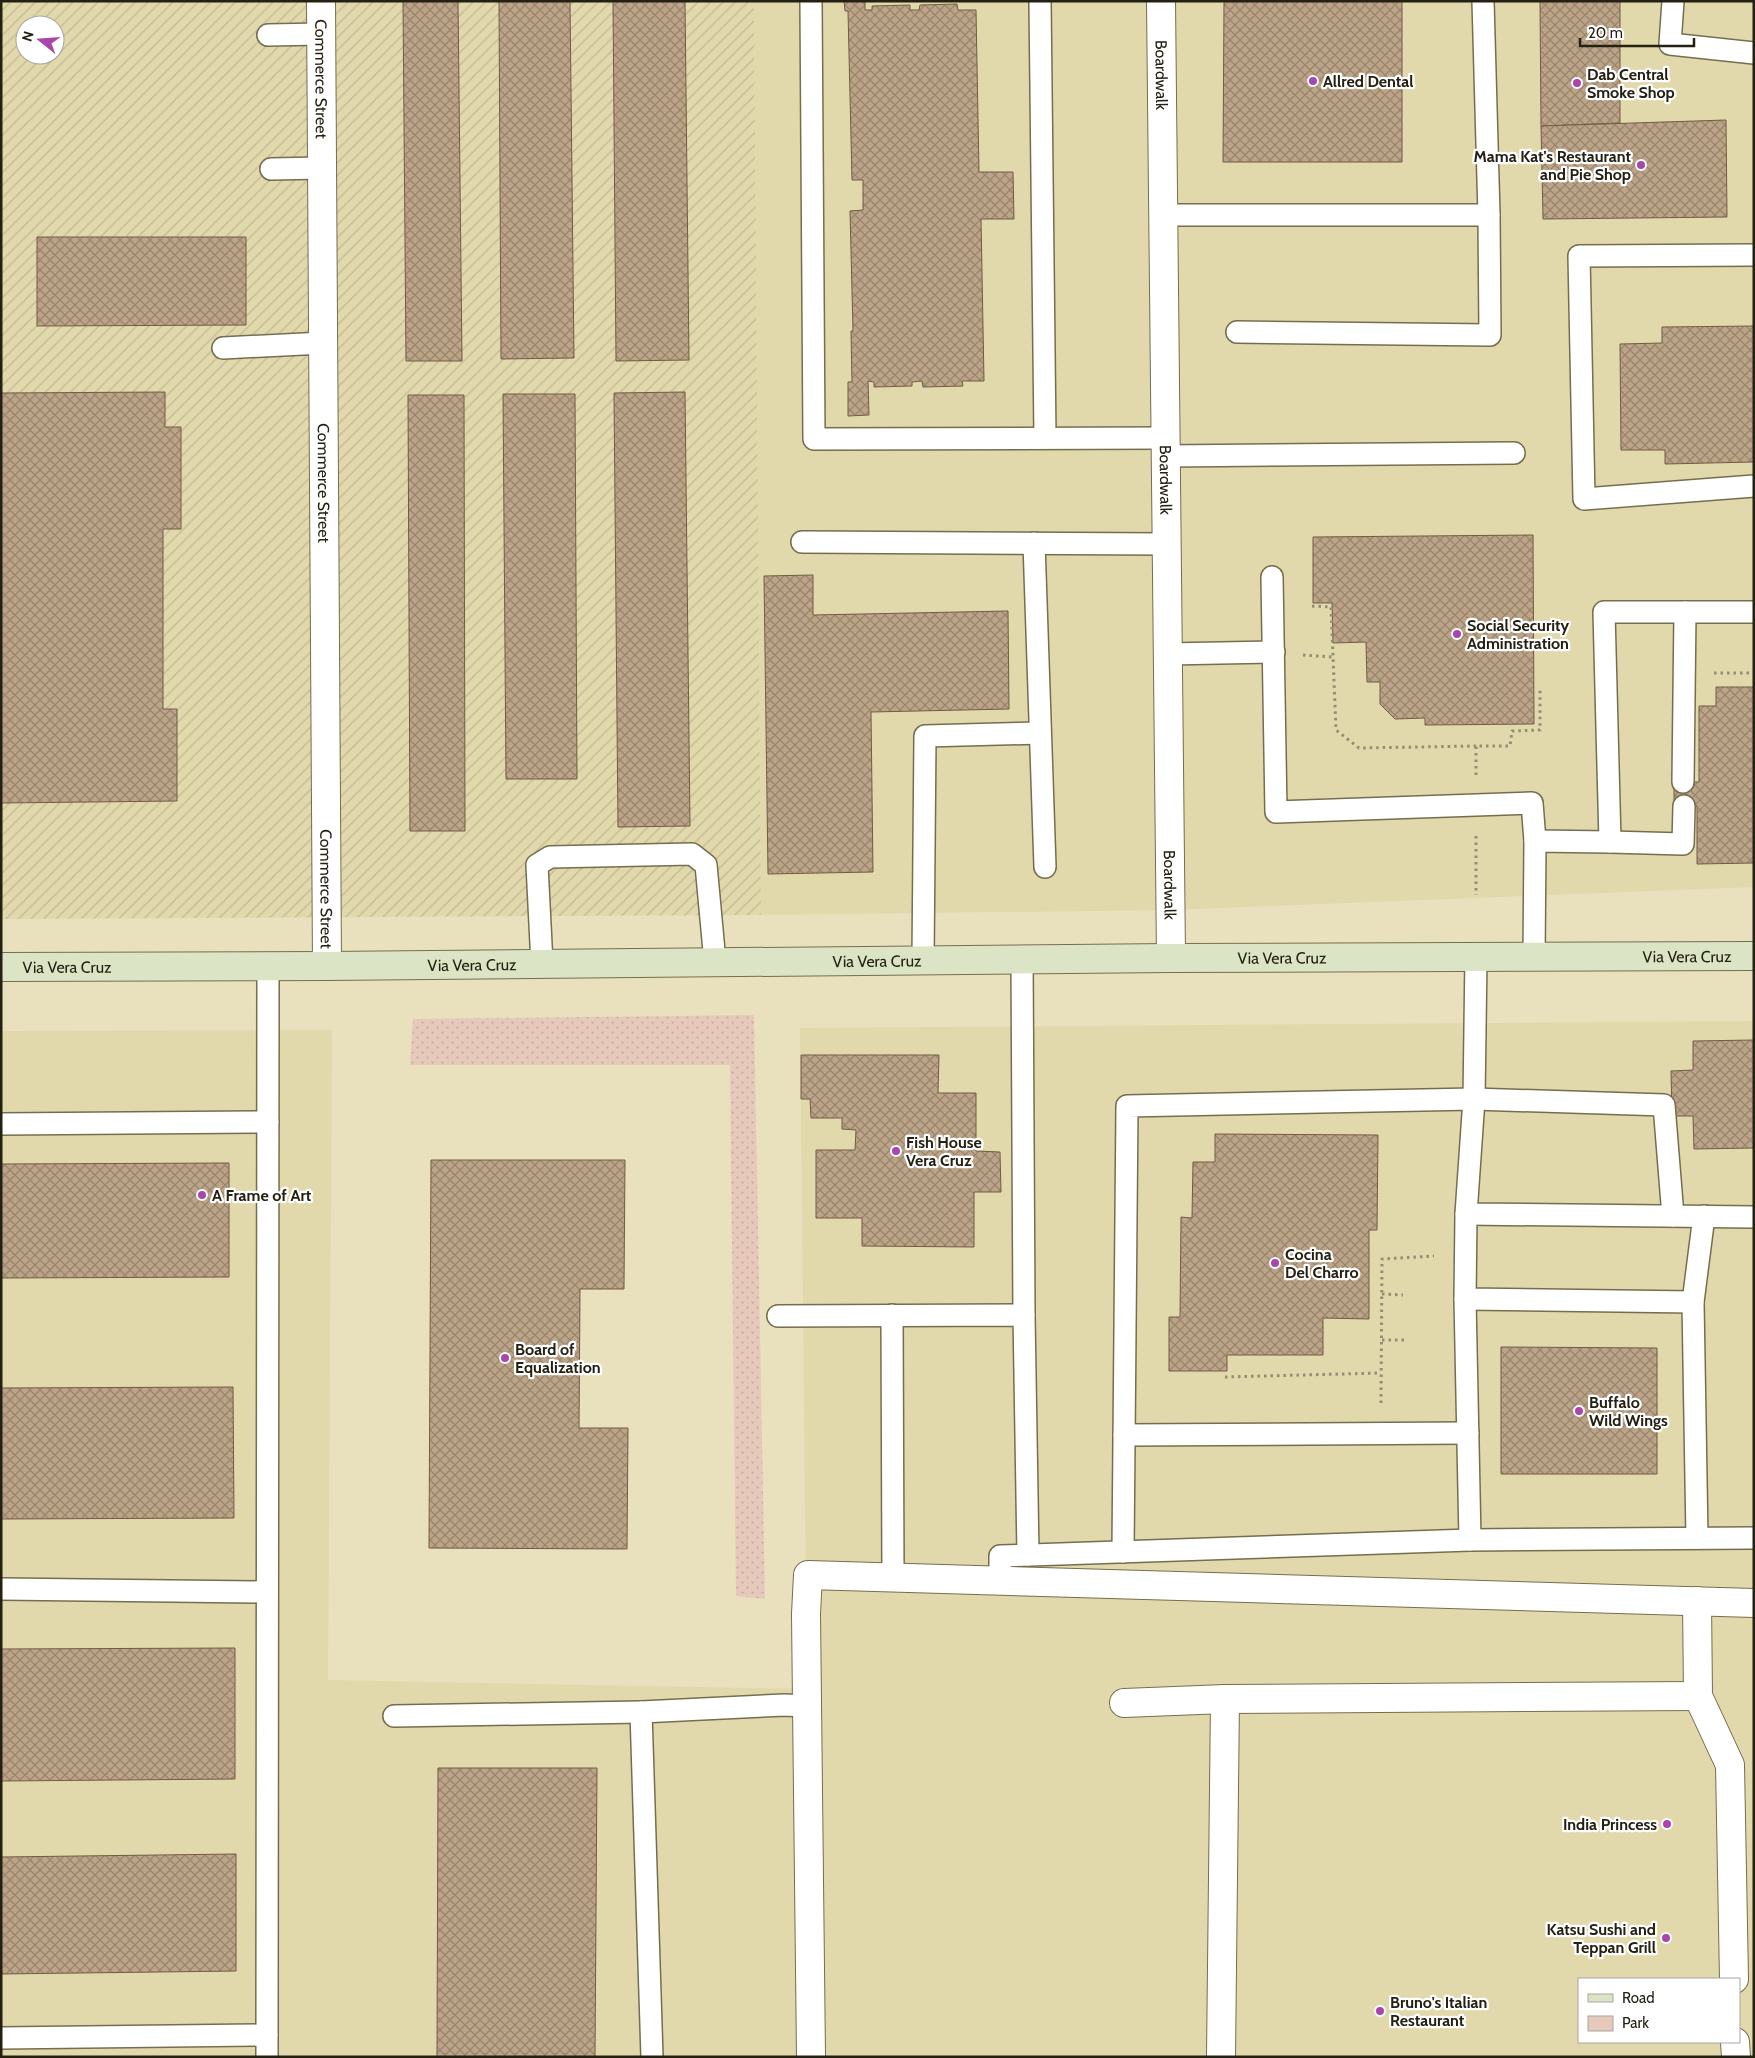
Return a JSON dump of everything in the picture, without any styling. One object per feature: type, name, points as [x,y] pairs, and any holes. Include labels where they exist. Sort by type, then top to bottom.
[{"type":"main road","name":"Via Vera Cruz","points":[[1,967],[327,966],[1171,958],[1754,956]]},
{"type":"street","name":"Commerce Street","points":[[321,1],[327,966]]},
{"type":"street","name":"Boardwalk","points":[[1160,1],[1171,958]]},
{"type":"street","points":[[811,2057],[807,1706],[808,1576],[1754,1603]]},
{"type":"street","points":[[1697,1601],[1698,1696],[1730,1765],[1734,1978]]},
{"type":"street","points":[[1124,1703],[1225,1699],[1698,1696]]},
{"type":"street","points":[[1221,2057],[1225,1699]]},
{"type":"street","points":[[1736,2043],[1736,2057]]},
{"type":"lane","points":[[811,1],[814,438],[1045,438],[1165,447],[1514,454]]},
{"type":"lane","points":[[1040,1],[1045,438]]},
{"type":"lane","points":[[1237,332],[1490,335],[1489,215],[1483,1]]},
{"type":"lane","points":[[1673,1],[1670,44],[1754,53]]},
{"type":"lane","points":[[268,35],[321,34]]},
{"type":"lane","points":[[271,170],[322,168]]},
{"type":"lane","points":[[1163,215],[1489,215]]},
{"type":"lane","points":[[1754,255],[1579,256],[1584,499],[1754,486]]},
{"type":"lane","points":[[223,348],[323,343]]},
{"type":"lane","points":[[802,542],[1167,544]]},
{"type":"lane","points":[[1034,543],[1045,866]]},
{"type":"lane","points":[[1272,578],[1276,812],[1532,803],[1535,841],[1534,957]]},
{"type":"lane","points":[[1610,842],[1604,612],[1754,612]]},
{"type":"lane","points":[[1683,782],[1685,612]]},
{"type":"lane","points":[[1168,654],[1274,652]]},
{"type":"lane","points":[[922,960],[925,736],[1040,733]]},
{"type":"lane","points":[[1535,841],[1683,844],[1684,806]]},
{"type":"lane","points":[[542,964],[537,865],[550,857],[692,854],[706,866],[715,962]]},
{"type":"lane","points":[[1470,1540],[1465,1299],[1466,1214],[1474,1099],[1476,957]]},
{"type":"lane","points":[[1022,960],[1024,1315],[1028,1555]]},
{"type":"lane","points":[[267,2057],[268,966]]},
{"type":"lane","points":[[1123,1552],[1127,1106],[1474,1099],[1664,1105],[1672,1216]]},
{"type":"lane","points":[[1,1124],[268,1122]]},
{"type":"lane","points":[[1466,1214],[1754,1216]]},
{"type":"lane","points":[[1697,1538],[1693,1302],[1704,1216]]},
{"type":"lane","points":[[1465,1299],[1693,1302]]},
{"type":"lane","points":[[892,1315],[893,1578]]},
{"type":"lane","points":[[778,1316],[1024,1315]]},
{"type":"lane","points":[[1124,1435],[1468,1433]]},
{"type":"lane","points":[[1000,1581],[1000,1556],[1470,1540],[1754,1538]]},
{"type":"lane","points":[[1,1588],[267,1592]]},
{"type":"lane","points":[[394,1716],[641,1712],[784,1705],[807,1706]]},
{"type":"lane","points":[[641,1712],[652,2057]]},
{"type":"lane","points":[[1,2038],[47,2047],[267,2035]]},
{"type":"path","points":[[1312,606],[1331,607],[1336,730],[1359,748],[1476,746]]},
{"type":"path","points":[[1712,673],[1754,673]]},
{"type":"path","points":[[1386,1433],[1381,1410],[1382,1260],[1438,1256]]},
{"type":"path","points":[[1382,1294],[1403,1295]]},
{"type":"path","points":[[1382,1340],[1404,1340]]},
{"type":"path","points":[[1225,1377],[1381,1374]]},
{"type":"shaded area","points":[[1,1],[754,1],[761,915],[1,919]]},
{"type":"shaded area","points":[[754,1],[1754,1],[1754,887],[1171,910],[761,915]]},
{"type":"shaded area","points":[[1754,1021],[1754,2057],[1,2057],[1,1031],[332,1030],[328,1680],[807,1689],[800,1028]]},
{"type":"green space","points":[[754,1015],[765,1599],[736,1596],[730,1065],[410,1065],[413,1019]]},
{"type":"building","points":[[403,1],[458,1],[462,361],[406,361]]},
{"type":"building","points":[[499,1],[570,1],[574,358],[501,359]]},
{"type":"building","points":[[613,1],[685,1],[689,360],[616,361]]},
{"type":"building","points":[[844,1],[865,1],[865,10],[872,10],[872,6],[910,5],[910,10],[919,10],[920,5],[957,4],[958,10],[976,10],[979,172],[1013,172],[1014,219],[981,219],[984,381],[962,381],[963,386],[923,387],[922,381],[912,382],[912,386],[874,387],[874,382],[868,381],[869,415],[848,416],[848,382],[852,382],[851,331],[853,331],[850,211],[863,210],[863,180],[852,180],[848,11],[845,11]]},
{"type":"building","name":"Allred Dental","points":[[1224,1],[1402,1],[1402,162],[1223,162]]},
{"type":"building","points":[[1540,1],[1620,1],[1620,123],[1541,126]]},
{"type":"building","points":[[1726,120],[1727,217],[1543,219],[1541,126]]},
{"type":"building","points":[[37,237],[246,237],[246,325],[37,326]]},
{"type":"building","points":[[1754,326],[1754,462],[1665,464],[1665,450],[1621,450],[1620,344],[1662,343],[1662,327]]},
{"type":"building","points":[[165,392],[165,427],[181,427],[181,529],[163,529],[163,709],[177,709],[177,801],[1,803],[1,393]]},
{"type":"building","points":[[685,392],[690,826],[618,827],[614,393]]},
{"type":"building","points":[[503,394],[575,394],[577,779],[506,779]]},
{"type":"building","points":[[408,395],[464,395],[465,831],[410,831]]},
{"type":"building","points":[[1533,535],[1534,724],[1425,725],[1425,718],[1395,719],[1380,704],[1380,682],[1367,682],[1366,642],[1333,643],[1332,603],[1313,603],[1313,537]]},
{"type":"building","points":[[813,575],[813,615],[1008,611],[1009,709],[871,712],[873,872],[768,874],[764,576]]},
{"type":"building","points":[[1716,687],[1754,687],[1754,863],[1697,864],[1697,806],[1674,806],[1674,782],[1699,782],[1699,706],[1716,706]]},
{"type":"building","points":[[1754,1040],[1754,1148],[1694,1149],[1693,1116],[1672,1116],[1671,1071],[1693,1070],[1693,1041]]},
{"type":"building","name":"Fish House Vera Cruz","points":[[801,1055],[939,1055],[938,1093],[976,1093],[976,1151],[1000,1152],[1001,1192],[974,1192],[974,1247],[862,1246],[862,1218],[816,1218],[816,1150],[855,1150],[856,1130],[842,1129],[842,1118],[811,1118],[810,1099],[801,1099]]},
{"type":"building","name":"Cocina Del Charro","points":[[1215,1134],[1378,1135],[1377,1230],[1369,1230],[1369,1319],[1323,1318],[1323,1355],[1227,1355],[1227,1371],[1169,1371],[1169,1317],[1180,1317],[1181,1217],[1192,1218],[1193,1162],[1215,1162]]},
{"type":"building","name":"Board of Equalization","points":[[431,1160],[625,1160],[624,1289],[580,1289],[579,1428],[628,1428],[627,1549],[429,1548]]},
{"type":"building","points":[[229,1163],[229,1277],[1,1278],[1,1164]]},
{"type":"building","name":"Buffalo Wild Wings","points":[[1501,1347],[1657,1348],[1657,1474],[1501,1474]]},
{"type":"building","points":[[233,1387],[234,1518],[1,1519],[1,1388]]},
{"type":"building","points":[[235,1648],[235,1779],[1,1781],[1,1649]]},
{"type":"building","points":[[438,1768],[597,1768],[595,2057],[437,2057]]},
{"type":"building","points":[[236,1854],[236,1971],[1,1974],[1,1857]]},
{"type":"place","name":"Allred Dental","points":[[1313,81]]},
{"type":"place","name":"Dab Central Smoke Shop","points":[[1577,83]]},
{"type":"place","name":"Mama Kat's Restaurant and Pie Shop","points":[[1641,165]]},
{"type":"place","name":"Social Security Administration","points":[[1457,634]]},
{"type":"place","name":"Fish House Vera Cruz","points":[[896,1151]]},
{"type":"place","name":"A Frame of Art","points":[[202,1195]]},
{"type":"place","name":"Cocina Del Charro","points":[[1275,1263]]},
{"type":"place","name":"Board of Equalization","points":[[505,1358]]},
{"type":"place","name":"Buffalo Wild Wings","points":[[1579,1411]]},
{"type":"place","name":"India Princess","points":[[1667,1824]]},
{"type":"place","name":"Katsu Sushi and Teppan Grill","points":[[1666,1938]]},
{"type":"place","name":"Bruno's Italian Restaurant","points":[[1380,2011]]}]
